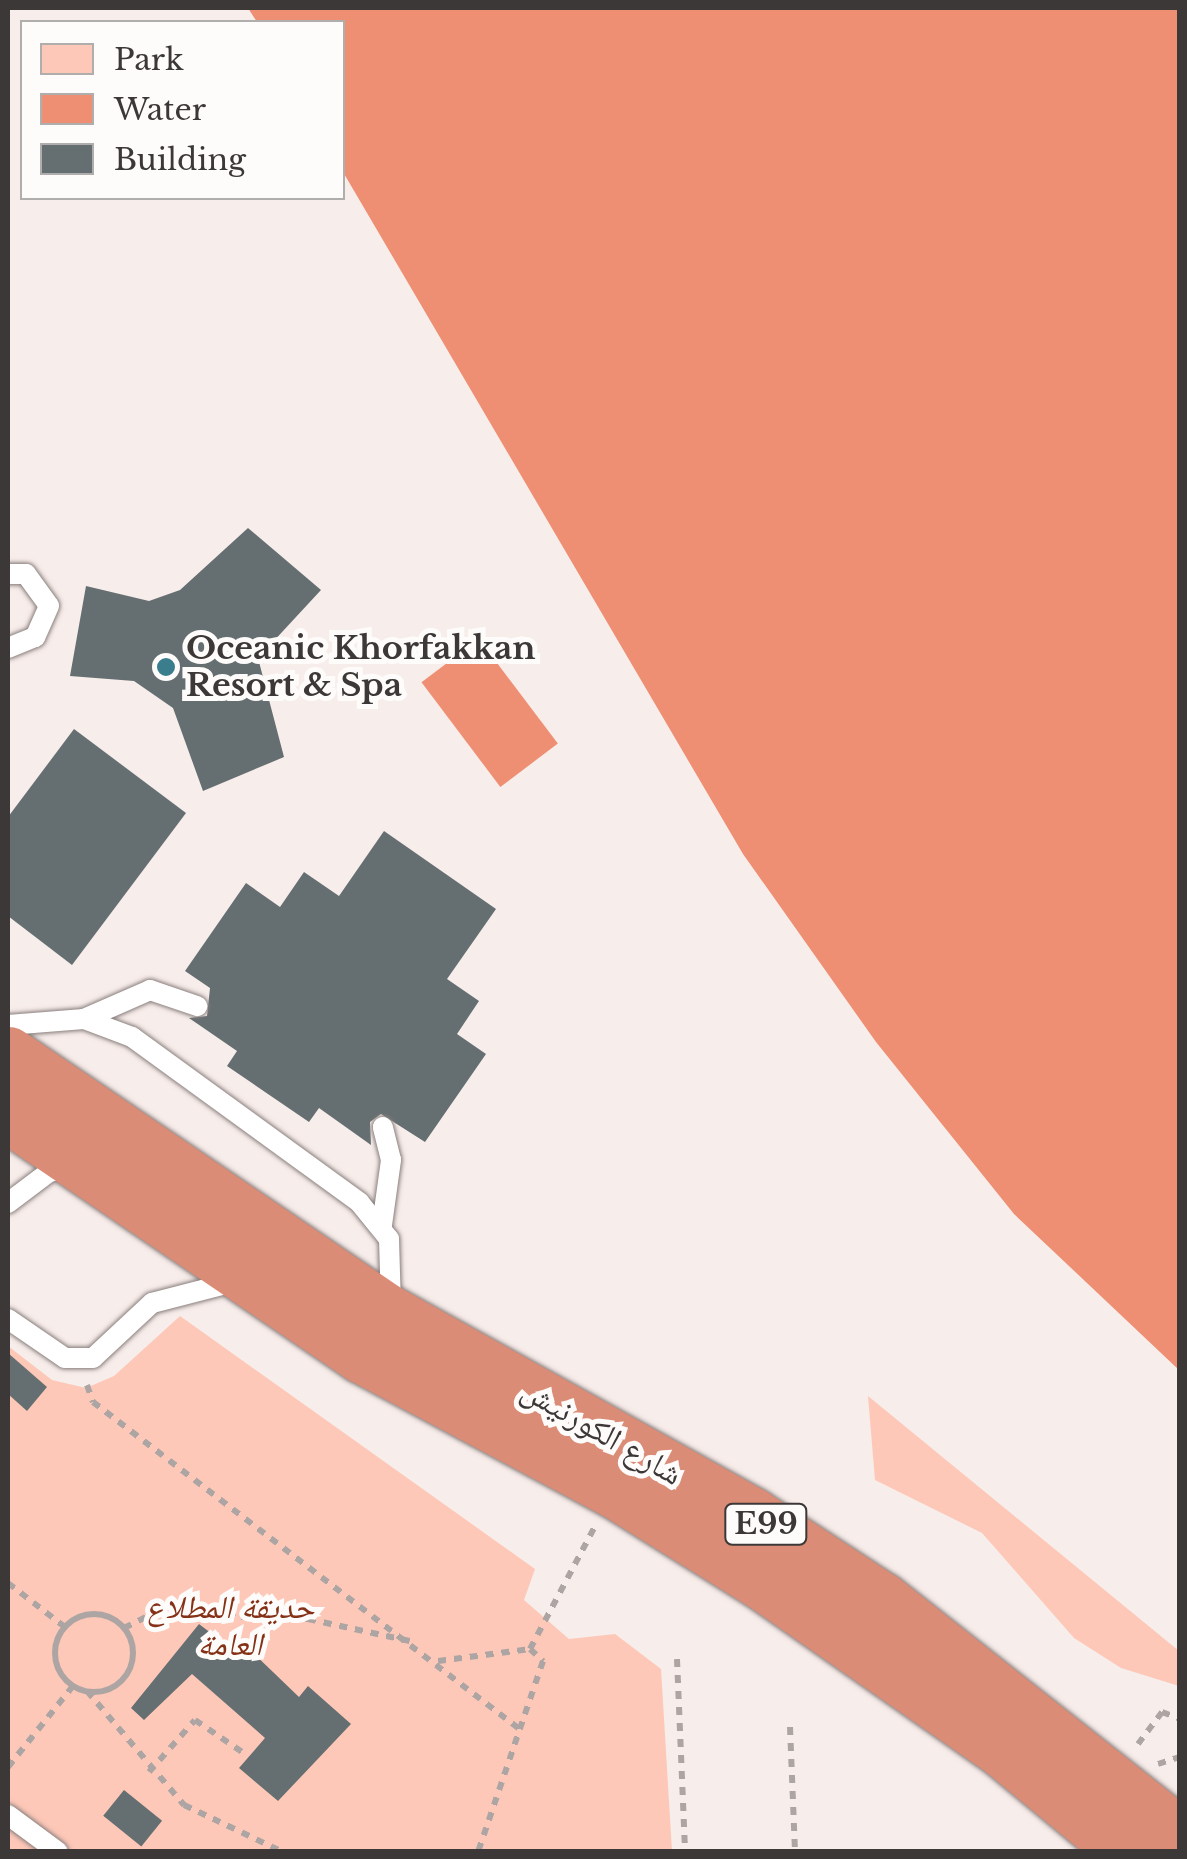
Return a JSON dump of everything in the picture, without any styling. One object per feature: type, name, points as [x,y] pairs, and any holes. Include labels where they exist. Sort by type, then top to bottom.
[{"type":"highway","name":"شارع الكورنيش","points":[[8,1054],[391,1314],[701,1489],[953,1650],[1180,1834]]},
{"type":"highway","name":"شارع الكورنيش","points":[[8,1114],[76,1166],[361,1355],[614,1490],[916,1688],[1126,1852]]},
{"type":"highway","points":[[614,1490],[678,1512],[701,1489]]},
{"type":"lane","points":[[8,574],[26,574],[49,606],[35,637],[8,648]]},
{"type":"lane","points":[[8,1025],[84,1019],[150,990],[198,1006]]},
{"type":"lane","points":[[84,1019],[132,1037],[382,1224]]},
{"type":"lane","points":[[383,1127],[391,1160],[382,1224],[393,1256],[391,1314]]},
{"type":"lane","points":[[8,1202],[49,1172],[76,1166]]},
{"type":"lane","points":[[8,1318],[79,1360],[106,1352],[152,1303],[246,1280]]},
{"type":"lane","points":[[8,1816],[58,1852]]},
{"type":"path","points":[[79,1360],[93,1402],[414,1642],[522,1732]]},
{"type":"path","points":[[530,1649],[614,1490]]},
{"type":"path","points":[[8,1583],[65,1627]]},
{"type":"path","points":[[124,1628],[132,1650],[127,1673],[110,1688],[87,1691],[74,1686],[56,1659],[65,1627],[88,1614],[124,1628],[182,1599],[241,1617],[320,1620],[414,1642]]},
{"type":"path","points":[[437,1661],[530,1649]]},
{"type":"path","points":[[478,1852],[543,1661],[530,1649]]},
{"type":"path","points":[[676,1660],[685,1852]]},
{"type":"path","points":[[8,1767],[74,1686]]},
{"type":"path","points":[[87,1691],[149,1772],[211,1821],[282,1851]]},
{"type":"path","points":[[1138,1744],[1162,1712],[1180,1719]]},
{"type":"path","points":[[149,1772],[196,1720],[242,1752]]},
{"type":"path","points":[[790,1727],[795,1852]]},
{"type":"green space","name":"حديقة المطلاع العامة","points":[[180,1316],[535,1569],[524,1600],[569,1639],[615,1634],[661,1669],[672,1851],[8,1851],[8,1346],[52,1380],[86,1388],[114,1376]]},
{"type":"green space","points":[[868,1396],[1179,1651],[1179,1686],[1121,1668],[1074,1638],[982,1533],[875,1480]]},
{"type":"water","points":[[248,8],[1179,8],[1179,1370],[1014,1214],[876,1042],[743,854],[345,175],[345,20],[256,20]]},
{"type":"water","points":[[479,639],[558,744],[500,787],[421,682]]},
{"type":"building","name":"Oceanic Khorfakkan Resort & Spa","points":[[248,528],[321,590],[258,658],[284,757],[203,791],[173,708],[134,681],[70,676],[86,586],[149,601],[180,590]]},
{"type":"building","points":[[74,729],[186,813],[72,965],[8,916],[8,817]]},
{"type":"building","points":[[384,831],[496,909],[447,979],[479,1001],[457,1034],[486,1054],[425,1142],[381,1114],[370,1122],[371,1145],[319,1108],[309,1122],[227,1066],[237,1051],[189,1018],[207,1016],[210,988],[185,971],[246,883],[280,907],[304,872],[339,896]]},
{"type":"building","points":[[8,1353],[47,1387],[27,1411],[8,1394]]},
{"type":"building","points":[[199,1624],[237,1653],[245,1645],[299,1697],[308,1686],[351,1724],[278,1801],[239,1768],[265,1738],[192,1674],[144,1720],[131,1708]]},
{"type":"building","points":[[124,1790],[162,1821],[141,1846],[103,1816]]},
{"type":"place","name":"Oceanic Khorfakkan Resort & Spa","points":[[166,667]]}]
